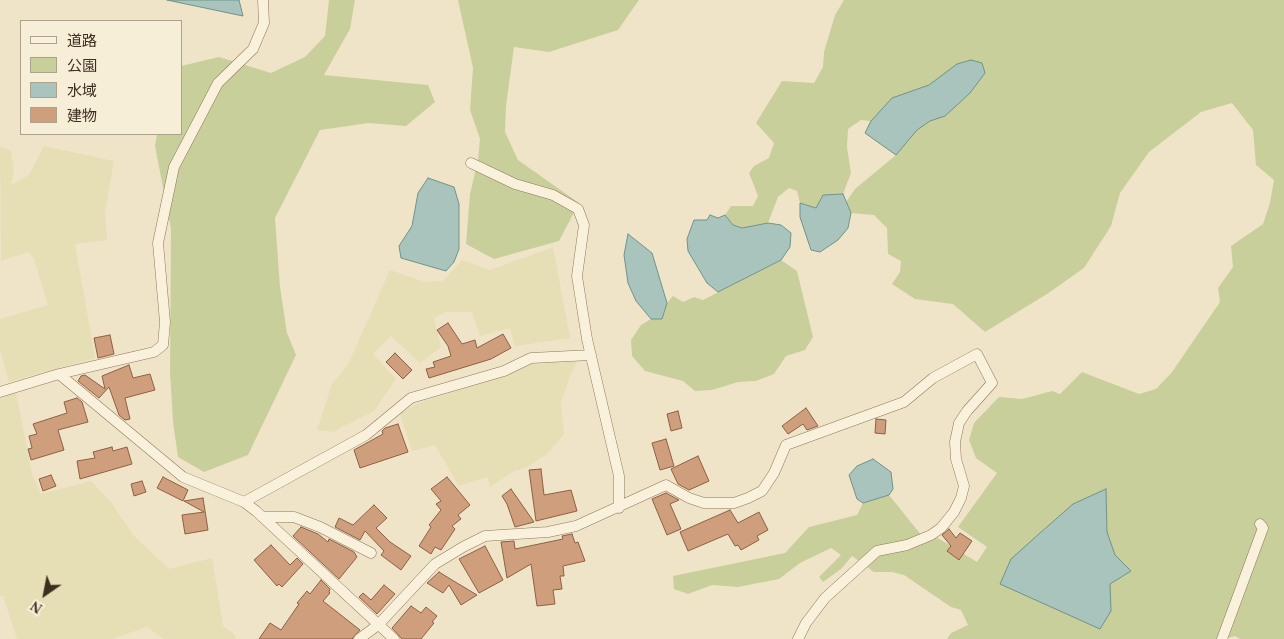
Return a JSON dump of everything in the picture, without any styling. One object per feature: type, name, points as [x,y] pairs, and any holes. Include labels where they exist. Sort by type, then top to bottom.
[{"type":"street","points":[[0,392],[59,374],[154,352],[163,345],[166,322],[158,243],[174,167],[218,83],[254,49],[264,23],[263,0]]},
{"type":"street","points":[[471,164],[515,184],[553,194],[578,209],[584,225],[577,276],[591,355],[619,476],[618,508]]},
{"type":"street","points":[[359,639],[378,624],[435,564],[486,536],[548,532],[576,526],[666,485],[689,498],[704,503],[734,502],[748,498],[762,491],[774,473],[786,445],[904,402],[933,378],[977,354],[992,384],[967,411],[960,423],[955,442],[956,459],[964,486],[961,498],[954,512],[941,528],[931,536],[907,545],[877,551],[825,598],[806,623],[798,639]]},
{"type":"street","points":[[244,502],[366,435],[410,398],[504,371],[531,358],[591,355]]},
{"type":"street","points":[[59,374],[183,477],[244,502],[264,517],[394,639]]},
{"type":"street","points":[[264,517],[294,517],[320,527],[371,553]]},
{"type":"street","points":[[1222,639],[1263,528],[1260,524]]},
{"type":"shaded area","points":[[44,146],[114,161],[105,213],[107,240],[75,244],[95,358],[9,382],[0,350],[0,319],[48,305],[34,259],[28,252],[1,261],[0,147],[11,151],[14,172],[11,185],[29,175]]},
{"type":"shaded area","points":[[553,247],[570,338],[515,346],[510,328],[480,336],[472,312],[447,312],[434,318],[441,347],[420,363],[391,336],[373,354],[396,379],[374,411],[333,432],[317,430],[332,384],[348,365],[390,270],[425,282],[443,281],[462,260],[490,270]]},
{"type":"shaded area","points":[[531,361],[577,362],[571,373],[561,403],[564,434],[547,454],[526,468],[514,471],[490,487],[487,477],[459,486],[435,445],[412,451],[400,414],[418,403],[508,374]]},
{"type":"shaded area","points":[[16,393],[32,474],[41,494],[91,481],[110,501],[134,536],[169,569],[212,558],[223,626],[234,634],[236,639],[164,639],[147,627],[112,639],[17,639],[3,596],[0,596],[0,398]]},
{"type":"green space","points":[[329,0],[355,0],[350,29],[324,75],[428,85],[435,102],[406,126],[369,123],[320,130],[275,218],[280,287],[287,333],[296,355],[248,455],[204,472],[178,457],[173,422],[170,372],[171,229],[155,146],[157,135],[182,135],[182,66],[219,57],[271,73],[305,57],[325,36]]},
{"type":"green space","points":[[458,0],[639,0],[618,30],[549,52],[514,47],[506,106],[505,132],[518,160],[579,203],[559,241],[494,259],[466,244],[470,194],[478,160],[480,139],[470,110],[473,68]]},
{"type":"green space","points":[[844,0],[1284,0],[1284,639],[1240,639],[1235,636],[1225,639],[947,639],[951,633],[968,625],[961,610],[951,607],[904,575],[892,572],[874,572],[852,556],[841,569],[823,582],[819,577],[841,555],[831,548],[800,563],[779,579],[738,587],[712,585],[688,594],[674,589],[673,576],[785,553],[809,527],[857,515],[863,503],[889,495],[926,541],[938,538],[977,562],[987,547],[958,527],[997,473],[976,458],[969,440],[974,423],[999,397],[1022,399],[1052,391],[1060,394],[1082,372],[1139,394],[1156,389],[1172,372],[1220,302],[1218,288],[1233,267],[1231,246],[1263,224],[1270,203],[1274,180],[1256,165],[1253,130],[1232,103],[1201,112],[1149,152],[1120,193],[1111,226],[1084,268],[1047,294],[985,332],[953,304],[915,299],[892,284],[900,272],[901,261],[888,254],[887,228],[874,215],[851,213],[846,202],[855,189],[896,155],[865,133],[870,121],[861,120],[848,129],[847,147],[851,173],[843,194],[823,195],[816,208],[800,203],[797,191],[789,188],[778,197],[768,223],[742,228],[733,225],[725,215],[731,206],[753,206],[758,196],[749,173],[754,166],[769,158],[774,143],[756,123],[782,81],[814,83],[823,67],[824,52],[835,15]]},
{"type":"green space","points":[[781,260],[797,271],[813,337],[805,350],[786,356],[774,374],[756,381],[738,382],[712,390],[695,391],[683,381],[645,371],[632,356],[631,340],[641,325],[651,319],[662,319],[667,303],[673,296],[683,302],[694,297],[703,300]]},
{"type":"water","points":[[167,0],[239,0],[243,16]]},
{"type":"water","points":[[971,60],[982,63],[985,73],[970,93],[945,116],[930,121],[917,130],[896,155],[865,133],[871,121],[892,98],[929,85],[957,64]]},
{"type":"water","points":[[428,178],[454,187],[459,204],[459,249],[454,262],[446,271],[401,258],[399,246],[412,226],[418,193]]},
{"type":"water","points":[[843,194],[851,213],[848,228],[838,240],[820,252],[811,250],[800,217],[800,203],[816,208],[823,195]]},
{"type":"water","points":[[710,215],[718,218],[725,215],[733,225],[742,228],[768,223],[781,225],[791,233],[790,247],[781,260],[718,292],[707,283],[688,251],[687,239],[694,220],[707,220]]},
{"type":"water","points":[[628,234],[652,253],[667,303],[662,319],[651,319],[636,301],[628,283],[624,255]]},
{"type":"water","points":[[873,459],[891,472],[893,489],[889,495],[863,503],[857,499],[849,475],[857,466]]},
{"type":"water","points":[[1106,489],[1107,532],[1115,555],[1131,571],[1110,584],[1111,611],[1100,629],[1000,584],[1011,559],[1040,533],[1073,504]]},
{"type":"building","points":[[448,323],[462,344],[475,340],[477,348],[503,334],[511,348],[491,359],[429,378],[426,369],[435,367],[433,362],[451,356],[448,346],[437,330]]},
{"type":"building","points":[[110,335],[114,354],[98,358],[94,338]]},
{"type":"building","points":[[395,353],[412,370],[403,379],[386,362]]},
{"type":"building","points":[[129,365],[133,378],[150,374],[155,390],[125,398],[130,419],[125,420],[119,415],[109,387],[99,398],[78,381],[81,376],[85,375],[105,389],[102,376]]},
{"type":"building","points":[[77,398],[82,402],[88,422],[58,430],[64,450],[31,460],[28,449],[32,448],[29,436],[37,434],[33,424],[67,413],[64,402]]},
{"type":"building","points":[[806,408],[818,426],[807,430],[803,424],[788,434],[782,426]]},
{"type":"building","points":[[678,411],[682,428],[671,431],[667,414]]},
{"type":"building","points":[[876,419],[886,420],[885,434],[875,433]]},
{"type":"building","points":[[398,424],[408,452],[360,468],[354,450],[383,434],[382,431],[385,428]]},
{"type":"building","points":[[666,439],[674,466],[660,470],[652,443]]},
{"type":"building","points":[[112,447],[113,451],[127,447],[132,464],[80,479],[77,461],[95,458],[93,452]]},
{"type":"building","points":[[698,456],[709,481],[689,490],[678,484],[671,469]]},
{"type":"building","points":[[541,469],[544,495],[571,490],[577,511],[536,521],[529,470]]},
{"type":"building","points":[[51,475],[56,486],[43,491],[39,479]]},
{"type":"building","points":[[163,477],[188,490],[183,501],[157,488]]},
{"type":"building","points":[[447,477],[470,505],[458,515],[461,519],[452,526],[455,529],[441,550],[435,547],[431,554],[419,546],[431,527],[429,525],[441,510],[436,504],[441,501],[431,489]]},
{"type":"building","points":[[142,481],[146,492],[134,496],[131,484]]},
{"type":"building","points":[[511,489],[534,522],[515,527],[507,504],[502,496]]},
{"type":"building","points":[[666,493],[679,500],[670,504],[681,529],[667,535],[652,499]]},
{"type":"building","points":[[203,498],[208,530],[185,534],[182,515],[204,512],[184,501]]},
{"type":"building","points":[[374,505],[387,518],[376,528],[390,542],[411,556],[401,570],[381,555],[384,551],[365,531],[360,540],[335,527],[339,518],[353,525]]},
{"type":"building","points":[[730,510],[738,523],[759,512],[768,530],[757,536],[759,540],[741,550],[738,545],[735,546],[728,534],[688,551],[680,532]]},
{"type":"building","points":[[301,527],[318,534],[328,542],[329,539],[354,552],[357,557],[339,579],[293,536]]},
{"type":"building","points":[[949,529],[956,538],[960,533],[972,541],[959,560],[947,551],[951,546],[942,535]]},
{"type":"building","points":[[572,534],[575,543],[578,542],[585,561],[563,566],[564,576],[560,576],[562,589],[553,590],[555,604],[537,606],[531,564],[507,578],[501,542],[514,541],[515,549],[563,539],[562,536]]},
{"type":"building","points":[[271,545],[290,565],[297,558],[303,564],[282,587],[279,584],[277,586],[254,560]]},
{"type":"building","points":[[485,546],[503,580],[479,593],[459,559]]},
{"type":"building","points":[[439,572],[477,595],[461,605],[449,585],[443,593],[427,583]]},
{"type":"building","points":[[321,580],[330,589],[330,593],[323,601],[360,630],[352,639],[259,639],[270,623],[281,630],[299,604],[297,603],[307,591],[310,594]]},
{"type":"building","points":[[384,585],[395,594],[377,614],[359,597],[363,593],[371,600]]},
{"type":"building","points":[[411,606],[421,613],[426,607],[437,616],[432,622],[434,623],[421,639],[402,639],[392,628]]}]
